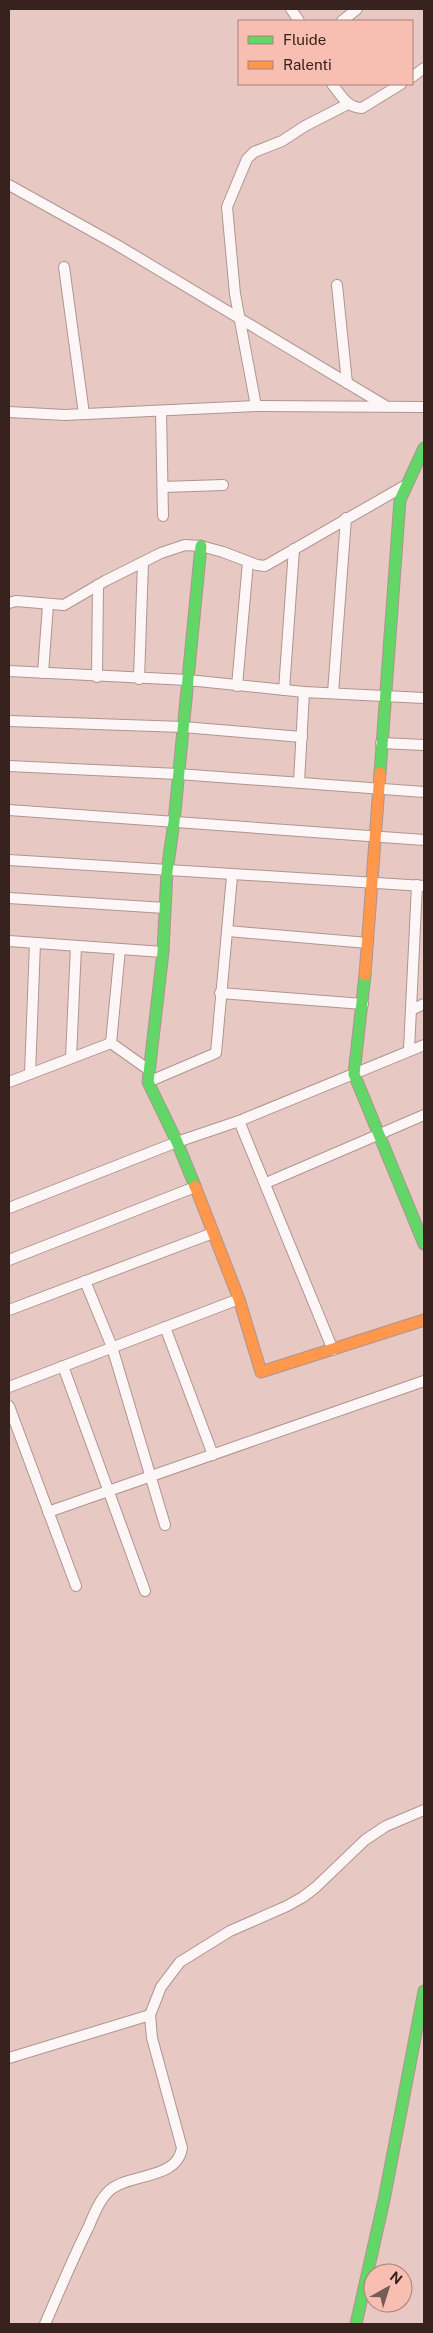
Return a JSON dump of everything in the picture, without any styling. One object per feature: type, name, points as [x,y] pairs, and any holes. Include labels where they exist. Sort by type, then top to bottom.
[{"type":"street","points":[[291,9],[298,20]]},
{"type":"street","points":[[343,20],[357,9]]},
{"type":"street","points":[[413,76],[424,68]]},
{"type":"street","points":[[333,85],[348,104],[354,108],[362,108],[399,85]]},
{"type":"street","points":[[256,406],[235,294],[228,207],[247,159],[254,152],[282,141],[305,126],[348,104]]},
{"type":"street","points":[[9,185],[117,245],[384,405]]},
{"type":"street","points":[[64,267],[84,414]]},
{"type":"street","points":[[337,285],[346,383]]},
{"type":"street","points":[[9,412],[84,414],[256,406],[384,405],[424,407]]},
{"type":"street","points":[[162,411],[163,516]]},
{"type":"street","points":[[424,448],[400,500],[381,743],[373,883],[363,1004],[354,1074],[424,1244]]},
{"type":"street","points":[[162,487],[223,485]]},
{"type":"street","points":[[9,603],[16,601],[64,605],[98,585],[161,553],[185,545],[201,546],[265,566],[406,485]]},
{"type":"street","points":[[333,693],[346,518]]},
{"type":"street","points":[[201,546],[174,822],[167,871],[163,952],[148,1082],[177,1142],[239,1299],[261,1372],[424,1320]]},
{"type":"street","points":[[284,690],[294,550]]},
{"type":"street","points":[[139,679],[143,562]]},
{"type":"street","points":[[237,686],[248,562]]},
{"type":"street","points":[[98,585],[98,677]]},
{"type":"street","points":[[43,673],[48,605]]},
{"type":"street","points":[[9,671],[98,677],[188,680],[304,692],[424,698]]},
{"type":"street","points":[[299,782],[304,692]]},
{"type":"street","points":[[9,721],[183,727],[302,737]]},
{"type":"street","points":[[381,743],[424,745]]},
{"type":"street","points":[[9,766],[178,774],[424,792]]},
{"type":"street","points":[[9,810],[424,840]]},
{"type":"street","points":[[9,860],[232,876],[421,886],[408,1050]]},
{"type":"street","points":[[148,1082],[216,1053],[220,992],[228,930],[232,876]]},
{"type":"street","points":[[9,898],[165,908]]},
{"type":"street","points":[[228,930],[368,943]]},
{"type":"street","points":[[9,942],[163,952]]},
{"type":"street","points":[[30,1074],[35,943]]},
{"type":"street","points":[[71,1058],[76,946]]},
{"type":"street","points":[[111,1043],[120,949]]},
{"type":"street","points":[[220,992],[363,1004]]},
{"type":"street","points":[[411,1010],[424,1004]]},
{"type":"street","points":[[111,1043],[150,1070]]},
{"type":"street","points":[[9,1082],[111,1043]]},
{"type":"street","points":[[9,1208],[177,1142],[239,1121],[424,1045]]},
{"type":"street","points":[[266,1183],[424,1114]]},
{"type":"street","points":[[239,1121],[333,1350]]},
{"type":"street","points":[[9,1260],[195,1187]]},
{"type":"street","points":[[9,1310],[213,1233]]},
{"type":"street","points":[[85,1281],[112,1347],[165,1525]]},
{"type":"street","points":[[9,1387],[239,1299]]},
{"type":"street","points":[[165,1327],[212,1455]]},
{"type":"street","points":[[63,1366],[144,1591]]},
{"type":"street","points":[[48,1512],[424,1381]]},
{"type":"street","points":[[9,1406],[76,1586]]},
{"type":"street","points":[[45,2324],[82,2240],[104,2197],[117,2186],[174,2164],[180,2155],[182,2148],[152,2038],[150,2015],[161,1987],[180,1962],[230,1931],[303,1897],[365,1840],[386,1826],[424,1810]]},
{"type":"street","points":[[356,2324],[422,2017],[424,1991]]},
{"type":"street","points":[[9,2058],[150,2015]]},
{"type":"traffic: fast","points":[[380,773],[400,500],[424,448]]},
{"type":"traffic: fast","points":[[195,1186],[177,1142],[148,1082],[163,952],[167,871],[174,822],[201,546]]},
{"type":"traffic: fast","points":[[365,975],[354,1074],[424,1244]]},
{"type":"traffic: fast","points":[[356,2324],[384,2200],[424,1991]]},
{"type":"traffic: slow","points":[[365,975],[380,773]]},
{"type":"traffic: slow","points":[[195,1186],[239,1299],[261,1372],[424,1320]]}]
